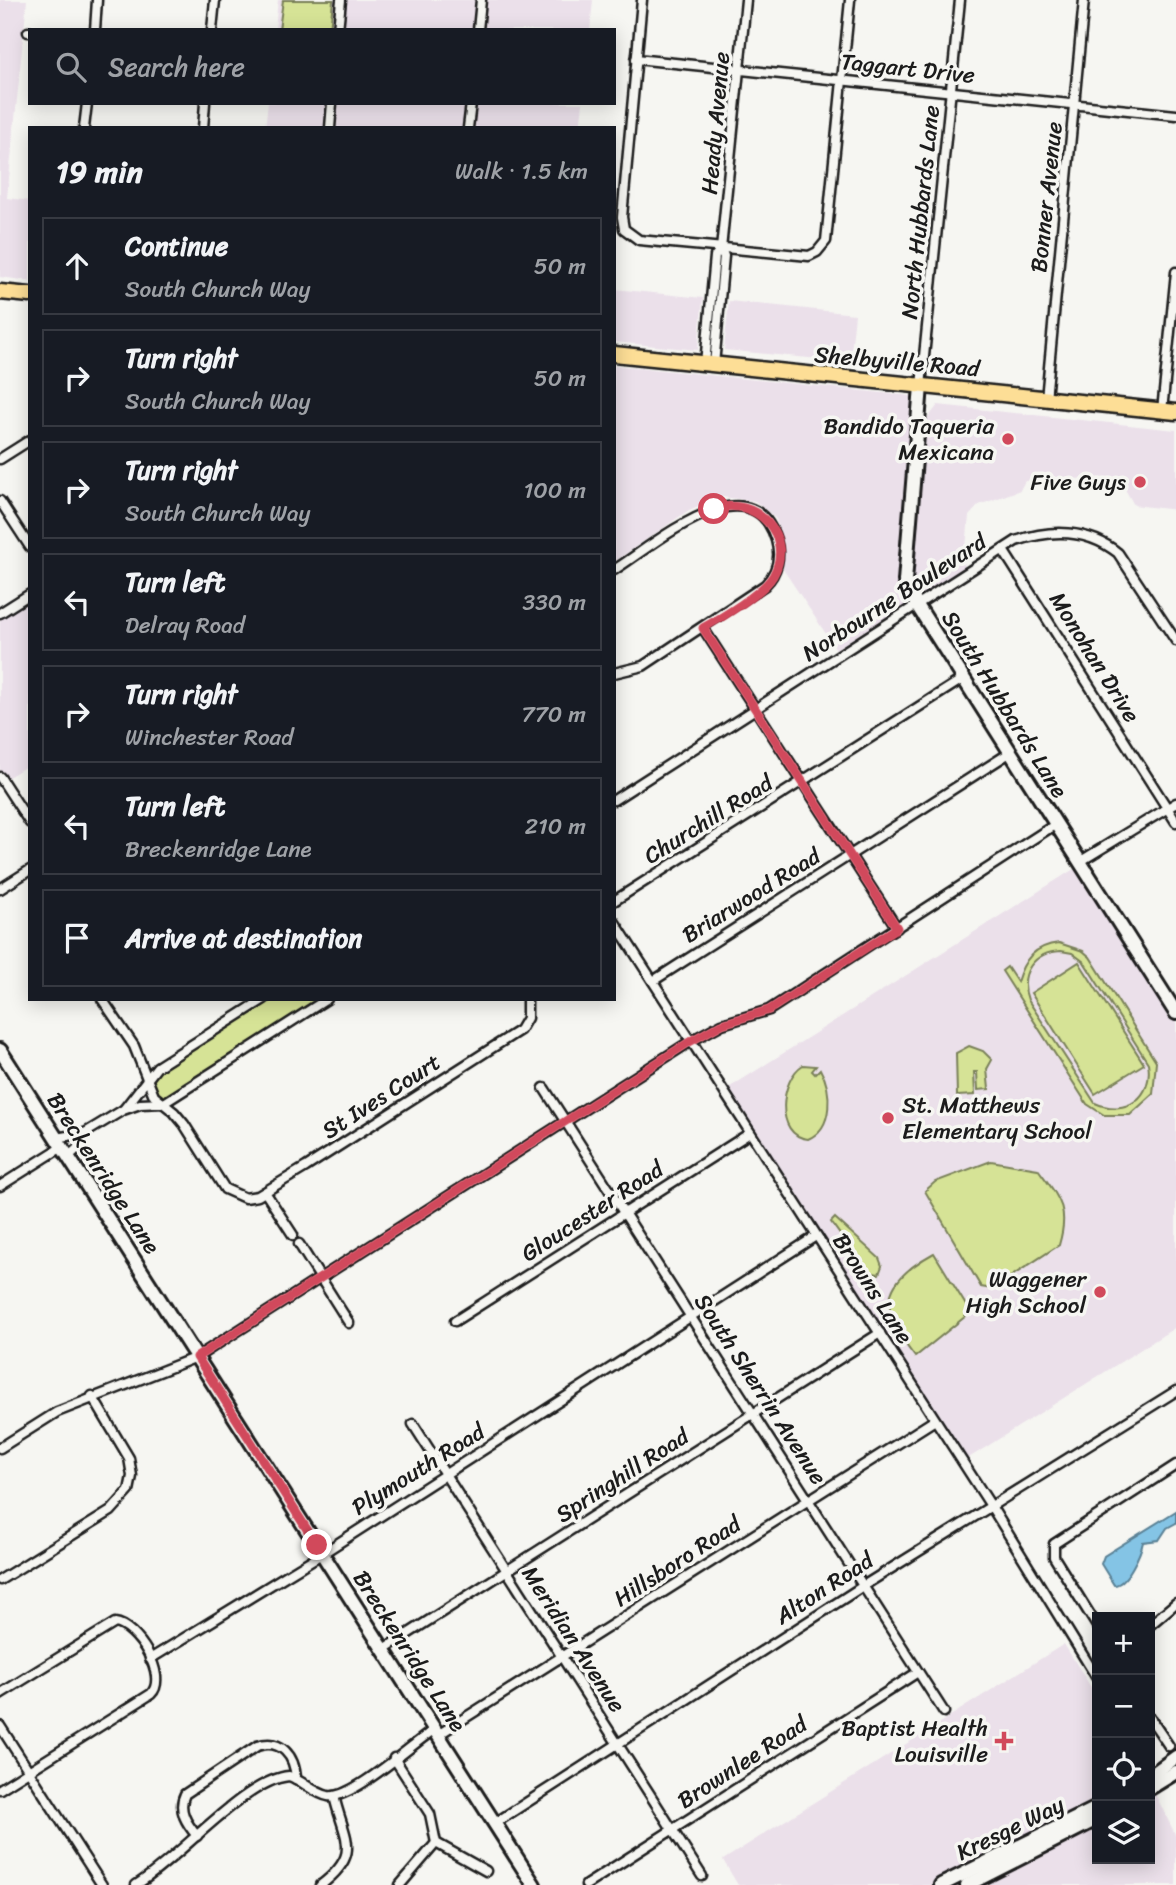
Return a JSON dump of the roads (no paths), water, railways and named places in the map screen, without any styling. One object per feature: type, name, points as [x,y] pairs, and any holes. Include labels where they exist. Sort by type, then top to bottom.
[{"type":"main road","points":[[0,292],[28,295]]},
{"type":"main road","name":"Shelbyville Road","points":[[616,354],[1169,412]]},
{"type":"street","points":[[94,28],[97,0]]},
{"type":"street","points":[[212,28],[215,0]]},
{"type":"street","points":[[338,28],[341,0]]},
{"type":"street","points":[[478,28],[481,0]]},
{"type":"street","points":[[642,0],[622,217],[624,229],[639,240],[809,256],[824,245],[850,0]]},
{"type":"street","name":"Heady Avenue","points":[[709,365],[715,256],[722,249],[746,0]]},
{"type":"street","name":"North Hubbards Lane","points":[[921,386],[960,0]]},
{"type":"street","name":"Bonner Avenue","points":[[1046,399],[1084,0]]},
{"type":"street","name":"Taggart Drive","points":[[636,59],[1176,115]]},
{"type":"street","points":[[84,126],[87,105]]},
{"type":"street","points":[[203,126],[205,105]]},
{"type":"street","points":[[330,126],[332,105]]},
{"type":"street","points":[[468,126],[471,105]]},
{"type":"street","points":[[1169,412],[1176,272]]},
{"type":"street","name":"South Hubbards Lane","points":[[921,386],[904,572],[917,605],[1176,1013]]},
{"type":"street","points":[[0,459],[28,441]]},
{"type":"street","points":[[0,501],[28,544]]},
{"type":"street","points":[[616,569],[707,511],[726,506],[746,506],[764,519],[776,541],[778,562],[774,575],[765,585],[643,666],[616,673]]},
{"type":"street","name":"Norbourne Boulevard","points":[[616,799],[1016,541],[1049,532],[1082,535],[1110,547],[1118,553],[1176,641]]},
{"type":"street","name":"Monohan Drive","points":[[1003,550],[1176,822]]},
{"type":"street","points":[[0,613],[28,595]]},
{"type":"street","points":[[703,628],[897,928]]},
{"type":"street","name":"Churchill Road","points":[[616,900],[964,678]]},
{"type":"street","name":"Briarwood Road","points":[[653,981],[1011,752]]},
{"type":"street","points":[[0,777],[28,820]]},
{"type":"street","points":[[1081,862],[1176,803]]},
{"type":"street","points":[[0,1448],[57,1412],[197,1357],[691,1041],[722,1024],[769,1010],[1056,824]]},
{"type":"street","points":[[0,889],[28,871]]},
{"type":"street","name":"Browns Lane","points":[[616,924],[880,1333],[1095,1675]]},
{"type":"street","points":[[103,1001],[134,1046],[154,1097],[164,1103]]},
{"type":"street","points":[[123,1110],[146,1077],[157,1067],[261,1001]]},
{"type":"street","points":[[0,1186],[123,1110],[140,1104],[164,1103],[324,1001]]},
{"type":"street","name":"St Ives Court","points":[[164,1103],[184,1124],[225,1189],[245,1198],[265,1192],[520,1030],[528,1013],[527,1001]]},
{"type":"street","name":"Breckenridge Lane","points":[[0,1050],[534,1885]]},
{"type":"street","name":"South Sherrin Avenue","points":[[544,1088],[944,1712]]},
{"type":"street","points":[[62,1147],[79,1147],[85,1133]]},
{"type":"street","name":"Gloucester Road","points":[[455,1321],[750,1133]]},
{"type":"street","points":[[265,1192],[293,1235]]},
{"type":"street","name":"Plymouth Road","points":[[150,1659],[323,1553],[817,1237]]},
{"type":"street","points":[[299,1244],[349,1323]]},
{"type":"street","name":"Springhill Road","points":[[384,1649],[880,1333]]},
{"type":"street","name":"Alton Road","points":[[495,1823],[863,1586],[1176,1391]]},
{"type":"street","points":[[0,1580],[111,1511],[129,1490],[132,1476],[129,1458],[92,1396]]},
{"type":"street","name":"Hillsboro Road","points":[[334,1796],[358,1786],[394,1758],[562,1658],[935,1420]]},
{"type":"street","name":"Meridian Avenue","points":[[413,1424],[702,1876]]},
{"type":"street","points":[[1092,1618],[1054,1557],[1056,1542],[1176,1465]]},
{"type":"street","points":[[1155,1621],[1176,1603]]},
{"type":"street","points":[[0,1693],[112,1624],[128,1627],[150,1659],[159,1680],[151,1693],[0,1789]]},
{"type":"street","points":[[1088,1662],[1092,1660]]},
{"type":"street","name":"Brownlee Road","points":[[586,1885],[918,1672]]},
{"type":"street","points":[[1155,1725],[1173,1752],[1155,1767]]},
{"type":"street","points":[[0,1727],[102,1885]]},
{"type":"street","points":[[197,1836],[184,1817],[182,1800],[185,1794],[257,1746],[270,1743],[283,1749],[295,1766],[296,1779]]},
{"type":"street","points":[[394,1758],[430,1814],[436,1843],[486,1871]]},
{"type":"street","points":[[1155,1785],[1176,1772]]},
{"type":"street","points":[[136,1885],[266,1784],[283,1777],[296,1779],[321,1793],[334,1796],[347,1835],[348,1851],[341,1867],[321,1885]]},
{"type":"street","name":"Kresge Way","points":[[941,1885],[1092,1810]]},
{"type":"street","name":"Kresge Way","points":[[967,1885],[1092,1822]]},
{"type":"street","points":[[400,1885],[436,1843]]},
{"type":"water","points":[[1176,1511],[1176,1523],[1167,1528],[1159,1540],[1143,1542],[1124,1580],[1114,1585],[1101,1564],[1104,1556]]},
{"type":"place","name":"Bandido Taqueria Mexicana","points":[[1008,439]]},
{"type":"place","name":"Five Guys","points":[[1140,482]]},
{"type":"place","name":"St. Matthews Elementary School","points":[[888,1118]]},
{"type":"place","name":"Waggener High School","points":[[1100,1292]]},
{"type":"place","name":"Baptist Health Louisville","points":[[1004,1741]]}]
